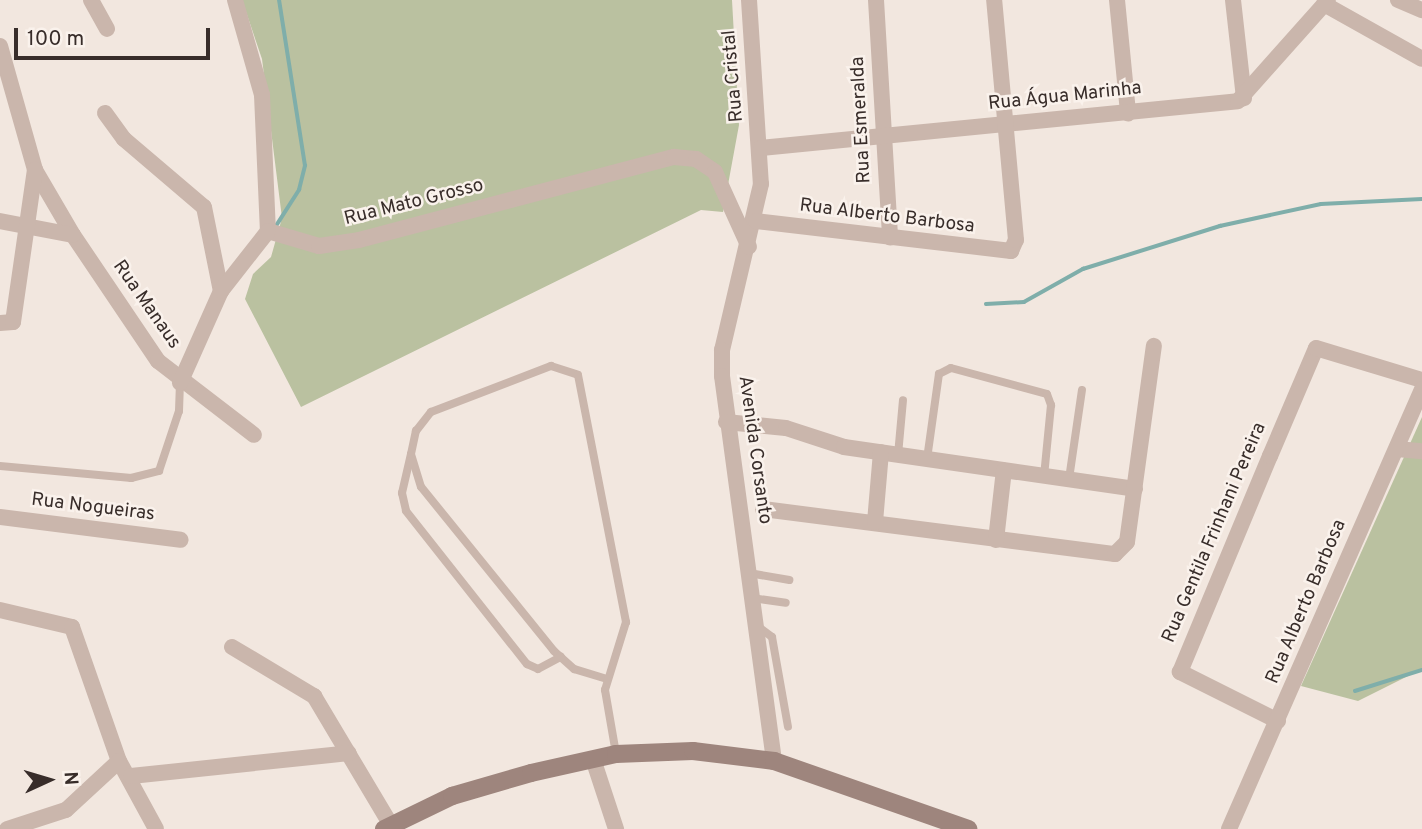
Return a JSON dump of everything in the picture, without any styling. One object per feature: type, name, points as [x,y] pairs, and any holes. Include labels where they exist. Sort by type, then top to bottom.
[{"type":"street","points":[[91,0],[107,29]]},
{"type":"street","points":[[180,383],[221,291],[268,231],[261,95],[235,0]]},
{"type":"street","name":"Rua Cristal","points":[[749,0],[761,148]]},
{"type":"street","name":"Rua Esmeralda","points":[[876,0],[890,237]]},
{"type":"street","points":[[994,0],[1003,125]]},
{"type":"street","points":[[1117,0],[1128,113]]},
{"type":"street","points":[[1233,0],[1244,98]]},
{"type":"street","points":[[1398,0],[1422,10]]},
{"type":"street","points":[[1244,98],[1326,2],[1422,59]]},
{"type":"street","points":[[0,46],[35,170],[6,324]]},
{"type":"street","name":"Rua Água Marinha","points":[[761,148],[883,133],[1128,113],[1244,98]]},
{"type":"street","points":[[105,113],[124,139],[204,207],[221,291]]},
{"type":"street","name":"Rua Alberto Barbosa","points":[[756,221],[1011,251],[1016,240],[1003,125]]},
{"type":"street","name":"Avenida Corsanto","points":[[761,148],[756,221],[722,350],[726,422],[774,761]]},
{"type":"street","name":"Rua Mato Grosso","points":[[268,231],[319,246],[359,240],[674,157],[696,159],[715,172],[749,247]]},
{"type":"street","name":"Rua Manaus","points":[[35,170],[72,235],[158,361],[180,383],[254,435]]},
{"type":"street","points":[[0,221],[72,235]]},
{"type":"street","points":[[763,509],[1115,554],[1128,542],[1154,346]]},
{"type":"street","name":"Rua Gentila Frinhani Pereira","points":[[1278,721],[1180,672],[1316,348],[1422,380]]},
{"type":"street","name":"Rua Alberto Barbosa","points":[[1230,829],[1422,390]]},
{"type":"street","points":[[726,422],[786,428],[898,455],[1135,489]]},
{"type":"street","points":[[1396,449],[1422,450]]},
{"type":"street","points":[[875,522],[881,452]]},
{"type":"street","points":[[996,540],[1004,470]]},
{"type":"street","name":"Rua Nogueiras","points":[[0,517],[181,540]]},
{"type":"street","points":[[0,610],[68,624],[119,761],[131,776],[156,829]]},
{"type":"street","points":[[232,646],[307,688],[349,753],[388,827],[452,796],[593,758],[616,754],[693,751],[774,761],[968,829]]},
{"type":"street","points":[[131,776],[349,753]]},
{"type":"street","points":[[593,758],[616,829]]},
{"type":"street","points":[[7,829],[66,810],[119,761]]},
{"type":"lane","points":[[561,657],[538,669],[527,664],[406,511],[401,493],[411,454],[430,412],[551,366],[578,375],[626,622],[621,654],[607,679],[616,754]]},
{"type":"lane","points":[[928,459],[939,374],[951,368],[1047,394],[1052,405],[1044,476]]},
{"type":"lane","points":[[0,466],[131,478],[159,471],[179,411],[180,383]]},
{"type":"lane","points":[[1069,480],[1082,390]]},
{"type":"lane","points":[[898,455],[903,400]]},
{"type":"lane","points":[[411,454],[421,487],[561,657],[607,679]]},
{"type":"lane","points":[[749,573],[789,579]]},
{"type":"lane","points":[[752,598],[786,604]]},
{"type":"lane","points":[[755,625],[772,637],[788,727]]},
{"type":"green space","points":[[242,0],[732,0],[739,125],[723,212],[701,210],[301,407],[245,299],[253,274],[271,257],[282,218],[262,59]]},
{"type":"green space","points":[[1422,417],[1422,669],[1358,701],[1301,686]]},
{"type":"waterway","points":[[276,226],[299,190],[305,166],[279,0]]},
{"type":"waterway","points":[[986,304],[1024,302],[1083,269],[1220,226],[1321,204],[1422,199]]},
{"type":"waterway","points":[[1355,691],[1422,670]]}]
